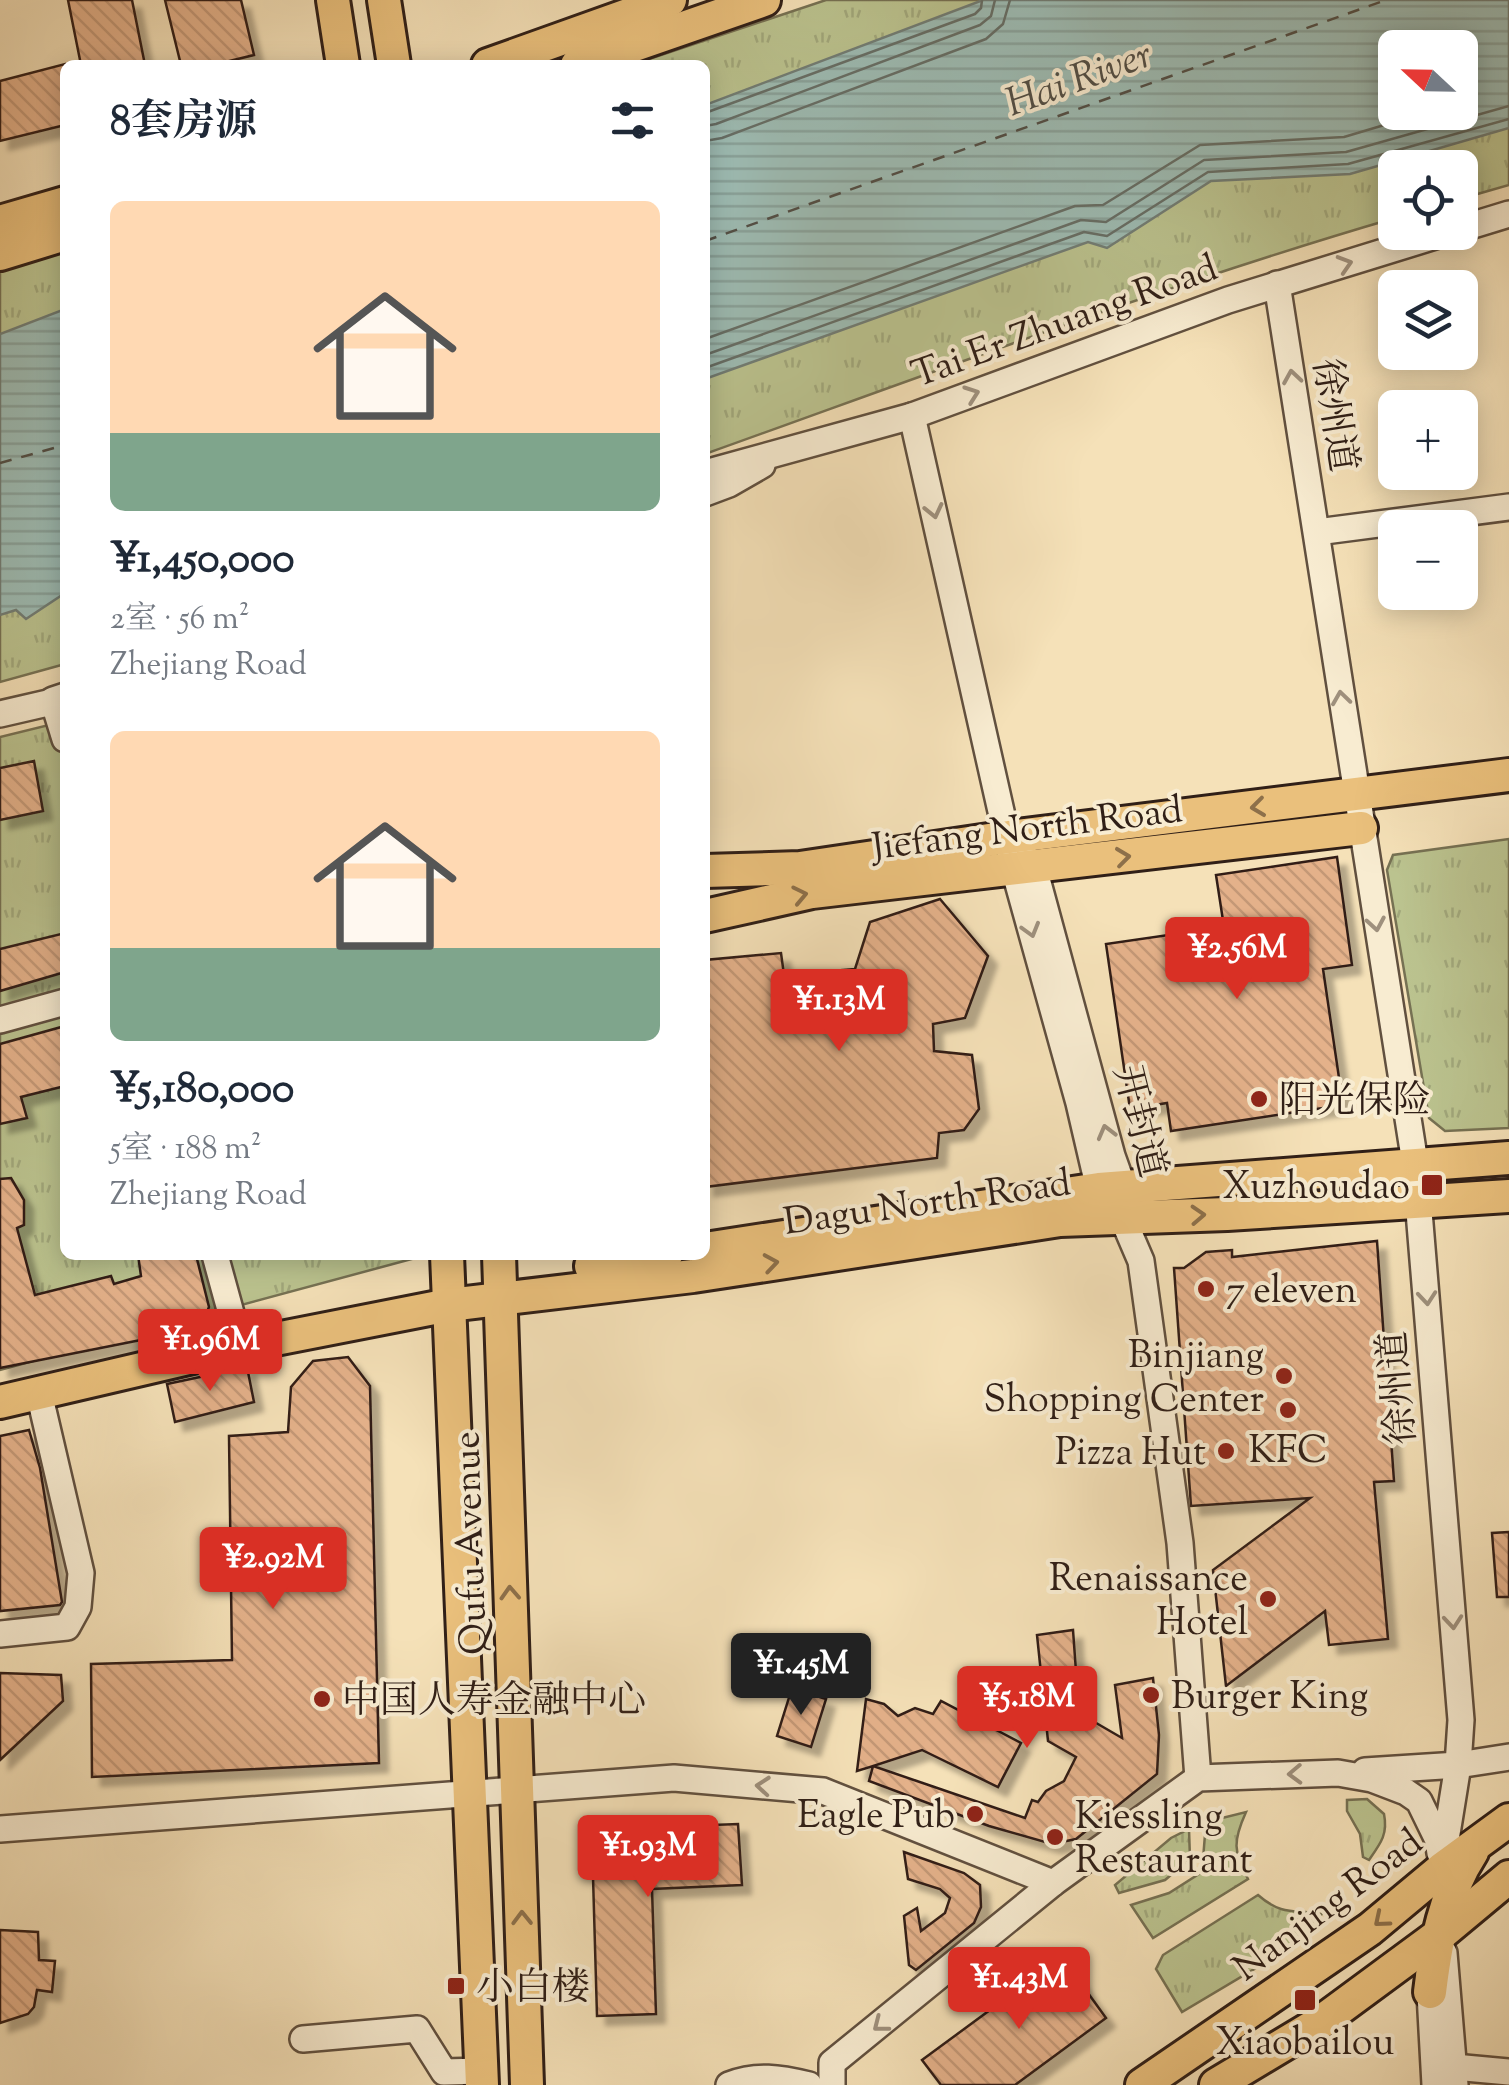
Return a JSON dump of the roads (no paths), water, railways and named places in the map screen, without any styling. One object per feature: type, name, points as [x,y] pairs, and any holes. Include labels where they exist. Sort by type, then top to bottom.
[{"type":"main road","points":[[333,0],[342,60]]},
{"type":"main road","points":[[384,0],[393,60]]},
{"type":"main road","points":[[502,60],[670,0]]},
{"type":"main road","points":[[592,60],[764,0]]},
{"type":"main road","points":[[0,222],[60,204]]},
{"type":"main road","points":[[0,254],[60,236]]},
{"type":"main road","name":"Jiefang North Road","points":[[710,915],[812,892],[1355,795],[1509,775]]},
{"type":"main road","name":"Jiefang North Road","points":[[710,871],[1019,858],[1360,828]]},
{"type":"main road","name":"Dagu North Road","points":[[710,1248],[1415,1163],[1509,1158]]},
{"type":"main road","name":"Dagu North Road","points":[[500,1278],[693,1276],[1060,1220],[1115,1198],[1419,1201],[1509,1196]]},
{"type":"main road","name":"Qufu Avenue","points":[[447,1260],[481,2078]]},
{"type":"main road","name":"Dagu North Road","points":[[0,1402],[240,1346],[449,1306],[500,1278],[630,1260]]},
{"type":"main road","name":"Qufu Avenue","points":[[500,1278],[527,2085]]},
{"type":"main road","points":[[1430,1992],[1438,1932],[1458,1877],[1497,1828]]},
{"type":"main road","name":"Nanjing Road","points":[[1142,2085],[1370,1930],[1497,1828]]},
{"type":"main road","points":[[1216,2085],[1321,2022],[1509,1877]]},
{"type":"street","points":[[1478,223],[1509,214]]},
{"type":"street","name":"Tai Er Zhuang Road","points":[[710,472],[912,416],[1277,284],[1389,250]]},
{"type":"street","name":"徐州道","points":[[1277,284],[1419,1201],[1461,1720],[1438,1932],[1448,2079]]},
{"type":"street","name":"开封道","points":[[912,416],[1019,858],[1115,1198],[1141,1261],[1180,1543],[1198,1778]]},
{"type":"street","points":[[710,491],[779,455]]},
{"type":"street","points":[[1317,532],[1509,506]]},
{"type":"street","points":[[0,714],[60,698]]},
{"type":"street","points":[[0,1020],[60,1003]]},
{"type":"street","points":[[216,1260],[240,1346]]},
{"type":"street","points":[[0,1634],[67,1627],[78,1607],[81,1574],[39,1394]]},
{"type":"street","points":[[832,2085],[832,2063],[1053,1883],[1198,1778],[1458,1765],[1509,1756]]},
{"type":"street","points":[[1338,1773],[1389,1784],[1419,1801],[1438,1840],[1442,1869]]},
{"type":"street","points":[[0,1829],[674,1778],[823,1792],[1053,1883]]},
{"type":"street","points":[[1430,1992],[1448,2079],[1509,2072]]},
{"type":"street","points":[[304,2038],[417,2029],[444,2072],[481,2078]]},
{"type":"street","points":[[729,2085],[749,2077],[809,2085]]},
{"type":"water","name":"Hai River","points":[[983,0],[1509,0],[1509,128],[1433,150],[1378,150],[1378,166],[1350,174],[1211,181],[1107,248],[1088,242],[710,377],[710,103]]},
{"type":"water","points":[[60,311],[60,596],[26,619],[16,610],[0,615],[0,334]]},
{"type":"place","name":"阳光保险","points":[[1259,1099]]},
{"type":"place","name":"Xuzhoudao","points":[[1432,1185]]},
{"type":"place","name":"7 eleven","points":[[1206,1289]]},
{"type":"place","name":"Binjiang Shopping Center","points":[[1284,1376]]},
{"type":"place","name":"KFC","points":[[1288,1410]]},
{"type":"place","name":"Pizza Hut","points":[[1226,1451]]},
{"type":"place","name":"Renaissance Hotel","points":[[1268,1599]]},
{"type":"place","name":"Burger King","points":[[1151,1695]]},
{"type":"place","name":"中国人寿金融中心","points":[[322,1699]]},
{"type":"place","name":"Eagle Pub","points":[[975,1814]]},
{"type":"place","name":"Kiessling Restaurant","points":[[1055,1837]]},
{"type":"place","name":"小白楼","points":[[456,1986]]},
{"type":"place","name":"Xiaobailou","points":[[1305,2000]]}]
